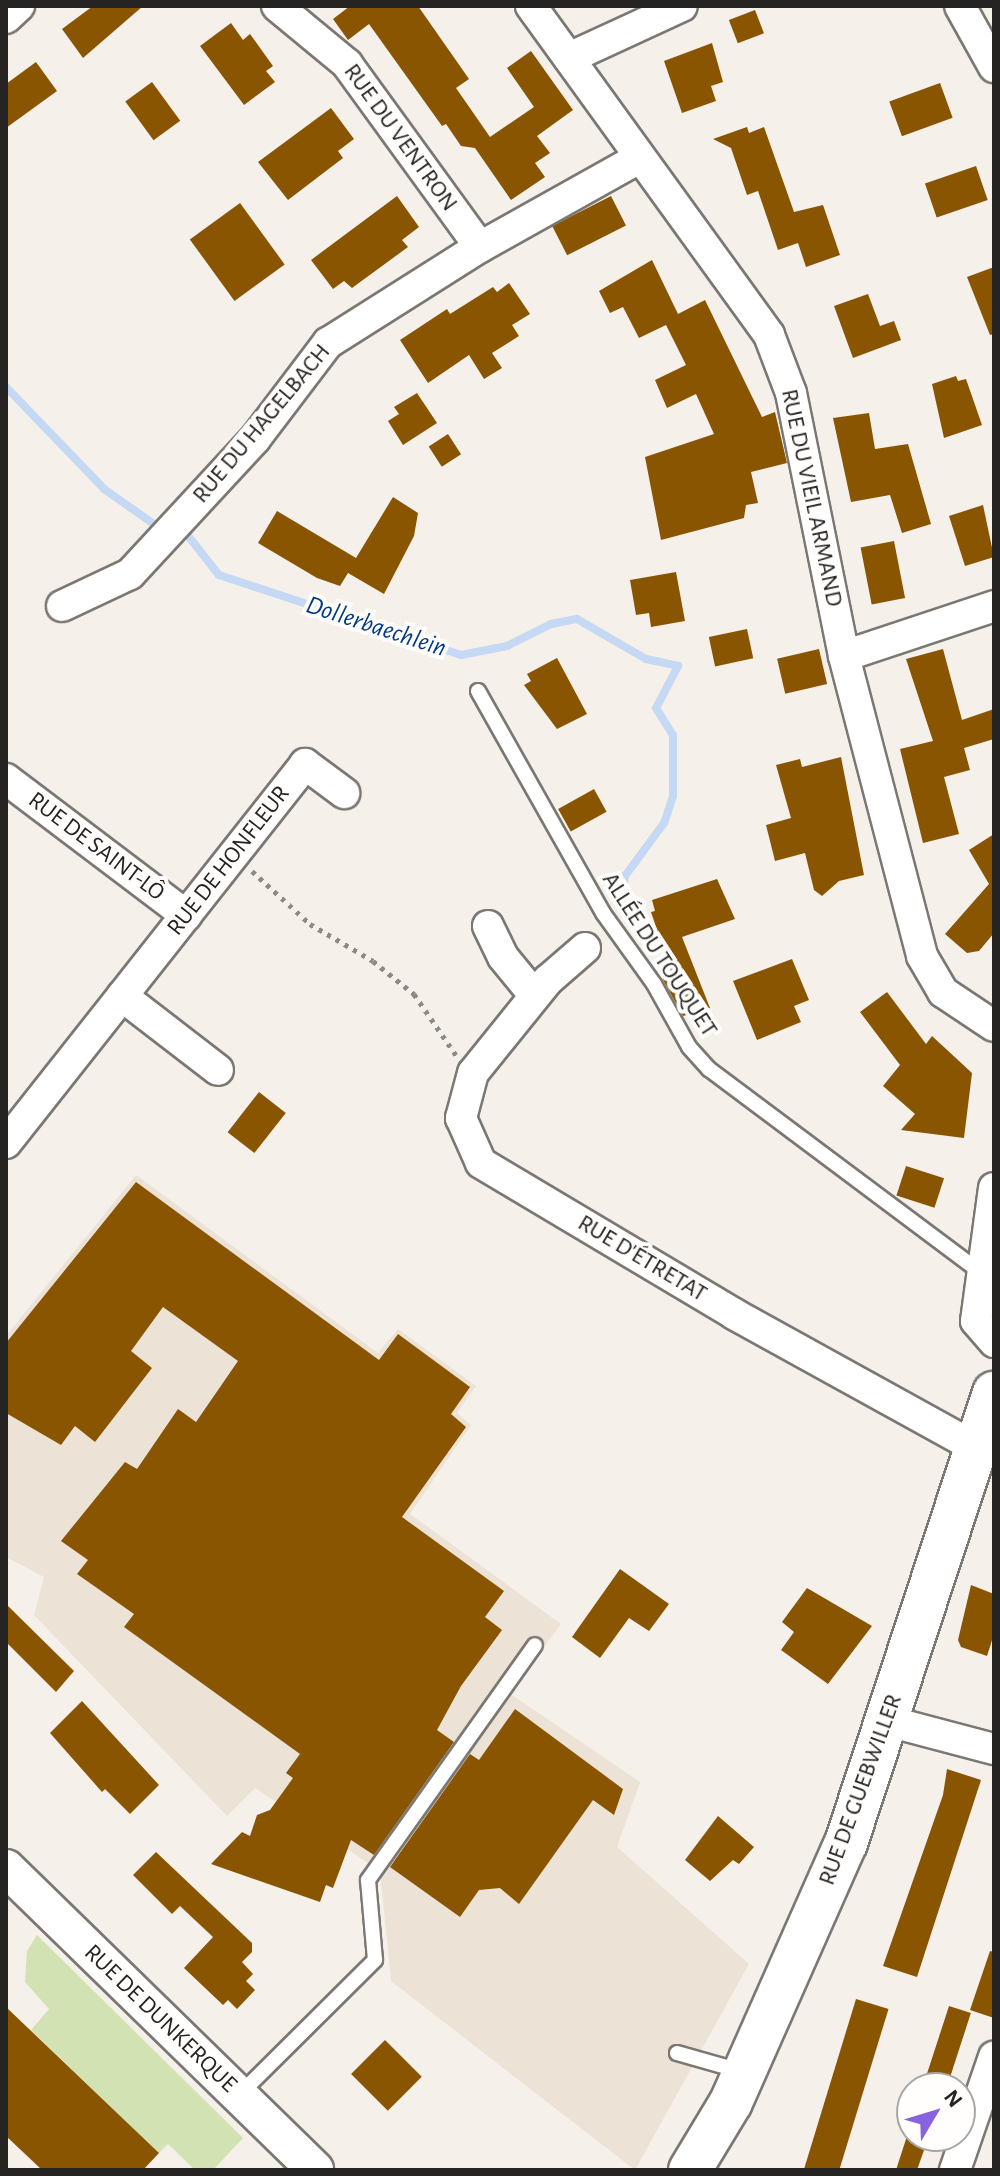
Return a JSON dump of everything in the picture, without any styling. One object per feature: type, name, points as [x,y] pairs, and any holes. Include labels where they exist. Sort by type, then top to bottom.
[{"type":"main road","name":"RUE DE GUEBWILLER","points":[[690,2170],[744,2072],[846,1843],[994,1393]]},
{"type":"street","points":[[6,18],[19,6]]},
{"type":"street","name":"RUE DU VENTRON","points":[[277,6],[347,64],[480,247]]},
{"type":"street","name":"RUE DU VIEIL ARMAND","points":[[531,6],[769,335],[791,393],[844,656],[922,956],[943,992],[994,1026]]},
{"type":"street","points":[[569,58],[682,6]]},
{"type":"street","points":[[960,6],[994,67]]},
{"type":"street","name":"RUE DU HAGELBACH","points":[[62,606],[130,574],[255,439],[328,343],[480,247],[639,158]]},
{"type":"street","points":[[844,656],[994,606]]},
{"type":"street","name":"RUE DE HONFLEUR","points":[[6,1143],[305,764],[344,793]]},
{"type":"street","name":"RUE DE SAINT-LÔ","points":[[6,779],[186,915]]},
{"type":"street","points":[[488,926],[503,957],[535,996]]},
{"type":"street","points":[[465,1094],[473,1073],[535,996],[585,948]]},
{"type":"street","points":[[122,996],[218,1070]]},
{"type":"street","name":"RUE D'ÉTRETAT","points":[[465,1094],[461,1118],[481,1163],[734,1314],[977,1448]]},
{"type":"street","points":[[994,1188],[976,1321],[994,1342]]},
{"type":"street","points":[[888,1721],[994,1749]]},
{"type":"street","name":"RUE DE DUNKERQUE","points":[[6,1868],[315,2170]]},
{"type":"street","points":[[955,2170],[994,2057]]},
{"type":"lane","name":"ALLÉE DU TOUQUET","points":[[478,691],[603,913],[647,973],[689,1047],[709,1069],[983,1274]]},
{"type":"lane","points":[[239,2095],[375,1960],[368,1880],[535,1645]]},
{"type":"lane","points":[[677,2053],[744,2072]]},
{"type":"path","points":[[234,854],[310,924],[373,961],[414,994],[460,1063],[465,1094]]},
{"type":"shaded area","points":[[136,1175],[378,1353],[398,1329],[476,1386],[457,1413],[471,1425],[410,1514],[561,1624],[509,1693],[640,1782],[617,1847],[749,1964],[635,2170],[391,1981],[380,1871],[255,1788],[227,1816],[34,1615],[44,1577],[6,1557],[6,1336]]},
{"type":"green space","points":[[37,1935],[243,2138],[213,2170],[195,2170],[168,2144],[159,2153],[31,2030],[49,2009],[25,1982],[27,1951]]},
{"type":"building","points":[[93,6],[143,6],[83,58],[62,29]]},
{"type":"building","points":[[350,6],[418,6],[469,79],[456,88],[490,137],[534,107],[507,68],[531,51],[573,110],[537,136],[550,153],[535,163],[545,177],[511,200],[475,148],[461,146],[446,124],[442,126],[369,24],[348,40],[333,19]]},
{"type":"building","points":[[755,10],[764,33],[738,43],[729,20]]},
{"type":"building","points":[[231,23],[243,40],[250,34],[273,66],[266,71],[275,82],[244,105],[200,46]]},
{"type":"building","points":[[712,43],[723,82],[711,86],[716,101],[682,113],[664,61]]},
{"type":"building","points":[[36,62],[57,91],[6,128],[6,84]]},
{"type":"building","points":[[152,82],[180,121],[154,140],[125,101]]},
{"type":"building","points":[[940,83],[953,118],[902,136],[889,101]]},
{"type":"building","points":[[331,108],[354,139],[338,151],[343,158],[288,200],[258,162]]},
{"type":"building","points":[[747,127],[749,133],[764,127],[794,212],[823,205],[840,255],[806,267],[798,243],[778,250],[758,191],[747,195],[731,148],[713,139]]},
{"type":"building","points":[[976,166],[988,200],[937,218],[925,184]]},
{"type":"building","points":[[397,196],[419,227],[402,240],[408,247],[352,288],[344,281],[333,289],[311,260]]},
{"type":"building","points":[[611,196],[626,225],[567,255],[552,226]]},
{"type":"building","points":[[240,203],[285,264],[235,301],[190,239]]},
{"type":"building","points":[[652,260],[678,314],[705,300],[762,417],[775,412],[787,463],[751,472],[758,503],[746,505],[744,518],[661,540],[645,457],[714,434],[696,394],[667,408],[655,380],[686,365],[666,325],[639,338],[623,307],[610,313],[599,291]]},
{"type":"building","points":[[994,267],[994,334],[990,335],[967,277]]},
{"type":"building","points":[[509,283],[530,314],[512,325],[519,336],[492,353],[502,368],[484,379],[469,355],[428,383],[400,340],[447,309],[450,314],[493,287],[497,292]]},
{"type":"building","points":[[868,294],[880,326],[894,321],[901,340],[853,358],[834,306]]},
{"type":"building","points":[[956,376],[958,381],[966,379],[982,425],[944,438],[932,384]]},
{"type":"building","points":[[417,393],[437,423],[403,445],[388,421],[399,414],[394,407]]},
{"type":"building","points":[[869,413],[875,449],[908,444],[931,524],[902,533],[890,495],[851,502],[833,418]]},
{"type":"building","points":[[448,434],[461,454],[442,467],[429,447]]},
{"type":"building","points":[[393,497],[418,513],[414,536],[384,594],[348,573],[340,586],[317,578],[258,543],[277,511],[356,558]]},
{"type":"building","points":[[983,505],[994,557],[965,566],[949,516]]},
{"type":"building","points":[[894,541],[905,598],[872,604],[861,547]]},
{"type":"building","points":[[676,572],[685,621],[651,627],[649,613],[636,615],[630,580]]},
{"type":"building","points":[[747,629],[753,658],[715,666],[709,637]]},
{"type":"building","points":[[819,649],[827,684],[785,694],[777,659]]},
{"type":"building","points":[[943,649],[962,720],[994,709],[994,739],[964,748],[970,770],[944,777],[959,834],[923,843],[900,749],[933,741],[906,659]]},
{"type":"building","points":[[557,658],[587,714],[557,729],[524,685],[531,681],[527,674]]},
{"type":"building","points":[[841,757],[864,875],[839,881],[822,896],[814,890],[805,853],[775,861],[766,825],[791,818],[776,765],[800,759],[802,767]]},
{"type":"building","points":[[594,789],[607,812],[571,832],[558,809]]},
{"type":"building","points":[[994,834],[994,933],[979,951],[967,953],[945,934],[989,884],[969,850]]},
{"type":"building","points":[[717,879],[735,919],[682,937],[710,1008],[683,1016],[662,978],[672,974],[651,912],[655,911],[652,900]]},
{"type":"building","points":[[792,959],[809,1000],[794,1006],[801,1022],[757,1040],[733,981]]},
{"type":"building","points":[[887,992],[926,1044],[932,1036],[972,1073],[964,1138],[901,1130],[915,1114],[883,1086],[900,1065],[860,1012]]},
{"type":"building","points":[[259,1092],[286,1113],[254,1153],[228,1132]]},
{"type":"building","points":[[906,1166],[944,1178],[934,1208],[896,1195]]},
{"type":"building","points":[[136,1182],[379,1360],[398,1334],[470,1387],[451,1414],[466,1427],[402,1517],[504,1591],[485,1617],[502,1630],[461,1686],[437,1730],[454,1742],[374,1855],[351,1840],[333,1888],[326,1885],[320,1902],[211,1864],[242,1832],[250,1836],[257,1815],[270,1810],[293,1778],[286,1773],[300,1754],[124,1627],[134,1614],[77,1574],[88,1560],[61,1541],[125,1462],[137,1469],[178,1409],[196,1422],[238,1361],[163,1307],[131,1351],[152,1368],[95,1442],[75,1426],[61,1445],[6,1413],[6,1343]]},
{"type":"building","points":[[620,1569],[669,1604],[649,1631],[629,1618],[600,1658],[572,1637]]},
{"type":"building","points":[[971,1585],[994,1594],[994,1634],[987,1656],[961,1647],[958,1640]]},
{"type":"building","points":[[807,1588],[872,1626],[828,1684],[781,1650],[794,1632],[782,1622]]},
{"type":"building","points":[[6,1604],[74,1671],[56,1692],[6,1642]]},
{"type":"building","points":[[82,1701],[159,1785],[130,1814],[105,1789],[102,1792],[50,1733]]},
{"type":"building","points":[[515,1709],[623,1789],[614,1815],[593,1800],[519,1904],[500,1888],[479,1890],[460,1917],[390,1867],[470,1754],[479,1760]]},
{"type":"building","points":[[947,1769],[981,1780],[917,1977],[883,1966],[943,1795]]},
{"type":"building","points":[[718,1816],[754,1847],[739,1864],[733,1860],[710,1881],[685,1860]]},
{"type":"building","points":[[156,1852],[252,1943],[252,1952],[242,1962],[253,1974],[246,1981],[255,1990],[237,2009],[228,2000],[223,2005],[184,1968],[213,1937],[180,1906],[172,1914],[133,1875]]},
{"type":"building","points":[[990,1951],[994,1952],[994,2018],[970,2010]]},
{"type":"building","points":[[856,1999],[889,2009],[839,2170],[804,2170]]},
{"type":"building","points":[[949,2006],[971,2013],[952,2072],[928,2072]]},
{"type":"building","points":[[6,2007],[159,2153],[143,2170],[42,2170],[6,2136]]},
{"type":"building","points":[[385,2040],[422,2077],[388,2111],[351,2074]]},
{"type":"building","points":[[902,2152],[923,2152],[917,2170],[896,2170]]},
{"type":"waterway","name":"Dollerbaechlein","points":[[6,387],[104,489],[161,529]]},
{"type":"waterway","name":"Dollerbaechlein","points":[[182,528],[219,575],[461,655],[507,646],[551,624],[577,619],[646,659],[678,666],[656,708],[673,735],[673,796],[664,823],[625,876],[623,891],[629,918]]}]
